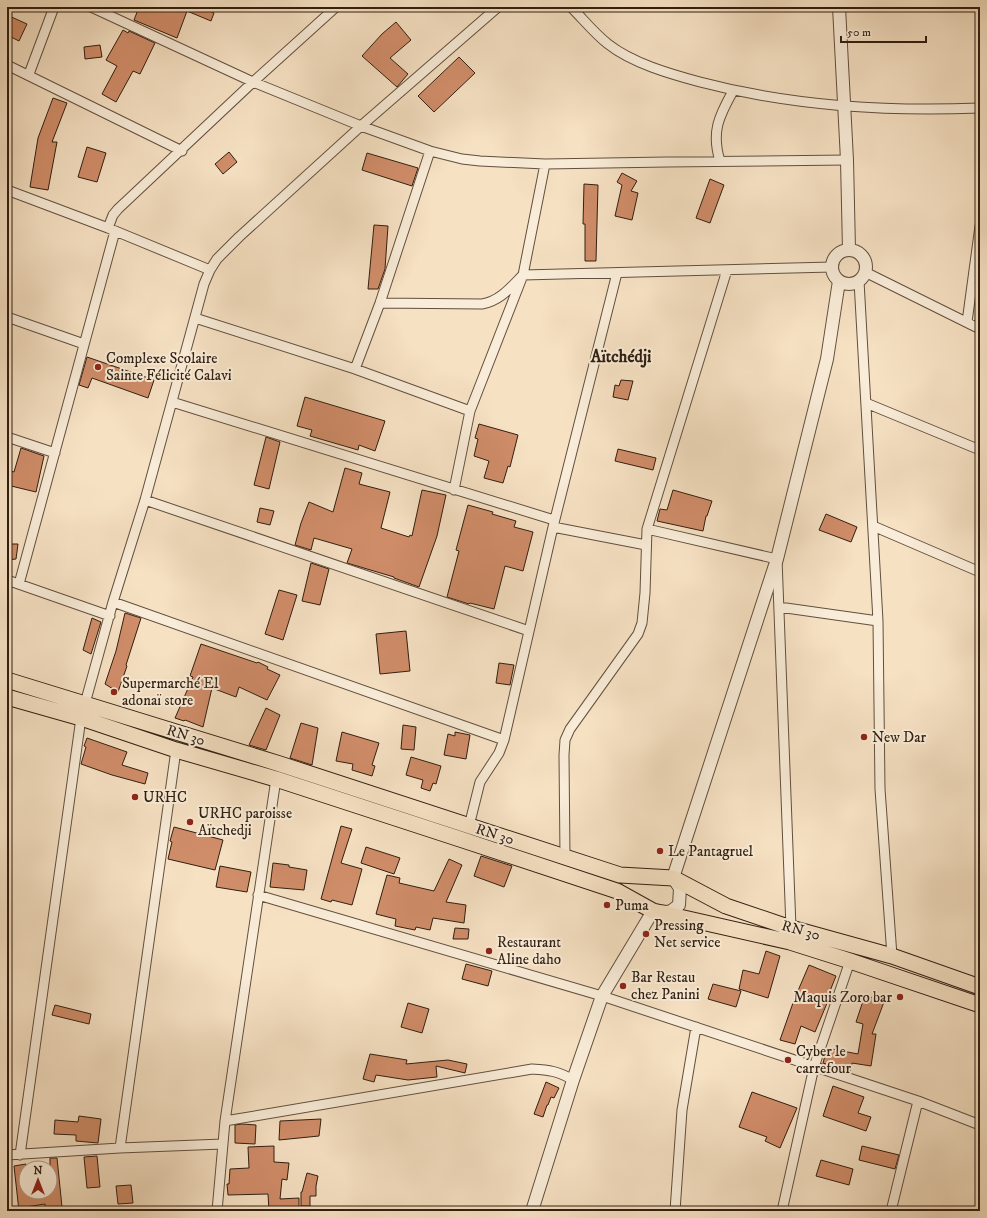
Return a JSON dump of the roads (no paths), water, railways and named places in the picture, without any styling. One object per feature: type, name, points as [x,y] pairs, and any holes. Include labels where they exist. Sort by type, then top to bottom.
[{"type":"main road","name":"RN 30","points":[[7,680],[273,762],[620,874],[673,878],[726,906],[791,928],[892,956],[980,987]]},
{"type":"main road","name":"RN 30","points":[[7,697],[81,718],[176,750],[276,779],[617,891],[653,911],[790,942],[980,1005]]},
{"type":"street","points":[[29,74],[54,7]]},
{"type":"street","points":[[91,7],[253,82],[360,126],[430,151],[462,159],[545,164],[847,160]]},
{"type":"street","points":[[19,584],[84,344],[111,230],[110,221],[118,209],[253,82],[336,7]]},
{"type":"street","points":[[20,1155],[81,718],[113,602],[145,500],[204,284],[217,259],[239,237],[360,126],[498,7]]},
{"type":"street","points":[[571,7],[608,44],[633,59],[680,77],[733,91],[780,99],[844,106],[903,110],[980,108]]},
{"type":"street","points":[[839,7],[847,160],[849,250]]},
{"type":"street","points":[[7,65],[29,74],[182,150]]},
{"type":"street","points":[[720,161],[715,139],[716,126],[733,91]]},
{"type":"street","points":[[355,369],[380,303],[430,151]]},
{"type":"street","points":[[454,490],[470,411],[523,275],[545,164]]},
{"type":"street","points":[[7,190],[210,270]]},
{"type":"street","points":[[967,322],[980,226]]},
{"type":"street","points":[[862,276],[849,284],[839,281],[835,277],[832,267],[835,257],[839,253],[849,250],[859,253],[866,267],[862,276],[866,403],[878,621],[880,789],[892,956]]},
{"type":"street","points":[[380,303],[490,303],[498,299],[523,275],[832,267]]},
{"type":"street","points":[[565,856],[565,740],[570,729],[638,634],[642,623],[645,593],[647,529],[727,270]]},
{"type":"street","points":[[469,826],[480,782],[499,753],[504,740],[553,523],[617,273]]},
{"type":"street","points":[[862,276],[967,322],[980,330]]},
{"type":"street","points":[[532,1211],[573,1080],[602,996],[653,911],[670,912],[680,905],[680,888],[673,878],[777,559],[827,359],[839,281]]},
{"type":"street","points":[[7,317],[84,344]]},
{"type":"street","points":[[195,318],[355,369],[470,411]]},
{"type":"street","points":[[172,402],[454,490],[553,523],[646,545]]},
{"type":"street","points":[[866,403],[980,450]]},
{"type":"street","points":[[7,437],[55,453]]},
{"type":"street","points":[[145,500],[529,631]]},
{"type":"street","points":[[873,526],[980,572]]},
{"type":"street","points":[[647,529],[777,559]]},
{"type":"street","points":[[777,559],[791,928]]},
{"type":"street","points":[[7,580],[110,616]]},
{"type":"street","points":[[113,602],[504,740]]},
{"type":"street","points":[[779,607],[878,621]]},
{"type":"street","points":[[120,1148],[176,750]]},
{"type":"street","points":[[217,1211],[225,1121],[276,779]]},
{"type":"street","points":[[258,895],[602,996],[918,1101],[980,1125]]},
{"type":"street","points":[[782,1211],[814,1067],[850,961]]},
{"type":"street","points":[[675,1211],[682,1110],[696,1027]]},
{"type":"street","points":[[225,1121],[532,1069],[561,1073],[573,1080]]},
{"type":"street","points":[[891,1211],[918,1101]]},
{"type":"street","points":[[7,1155],[120,1148],[223,1144]]},
{"type":"place","name":"Complexe Scolaire Sainte Félicité Calavi","points":[[98,367]]},
{"type":"place","name":"Supermarché El adonaï store","points":[[114,692]]},
{"type":"place","name":"New Dar","points":[[864,737]]},
{"type":"place","name":"URHC","points":[[135,797]]},
{"type":"place","name":"URHC paroisse Aïtchedji","points":[[190,822]]},
{"type":"place","name":"Le Pantagruel","points":[[660,851]]},
{"type":"place","name":"Puma","points":[[607,905]]},
{"type":"place","name":"Pressing Net service","points":[[646,934]]},
{"type":"place","name":"Restaurant Aline daho","points":[[489,951]]},
{"type":"place","name":"Bar Restau chez Panini","points":[[623,986]]},
{"type":"place","name":"Maquis Zoro bar","points":[[900,997]]},
{"type":"place","name":"Cyber le carrefour","points":[[788,1060]]},
{"type":"district","name":"Aïtchédji","points":[[621,356]]}]
